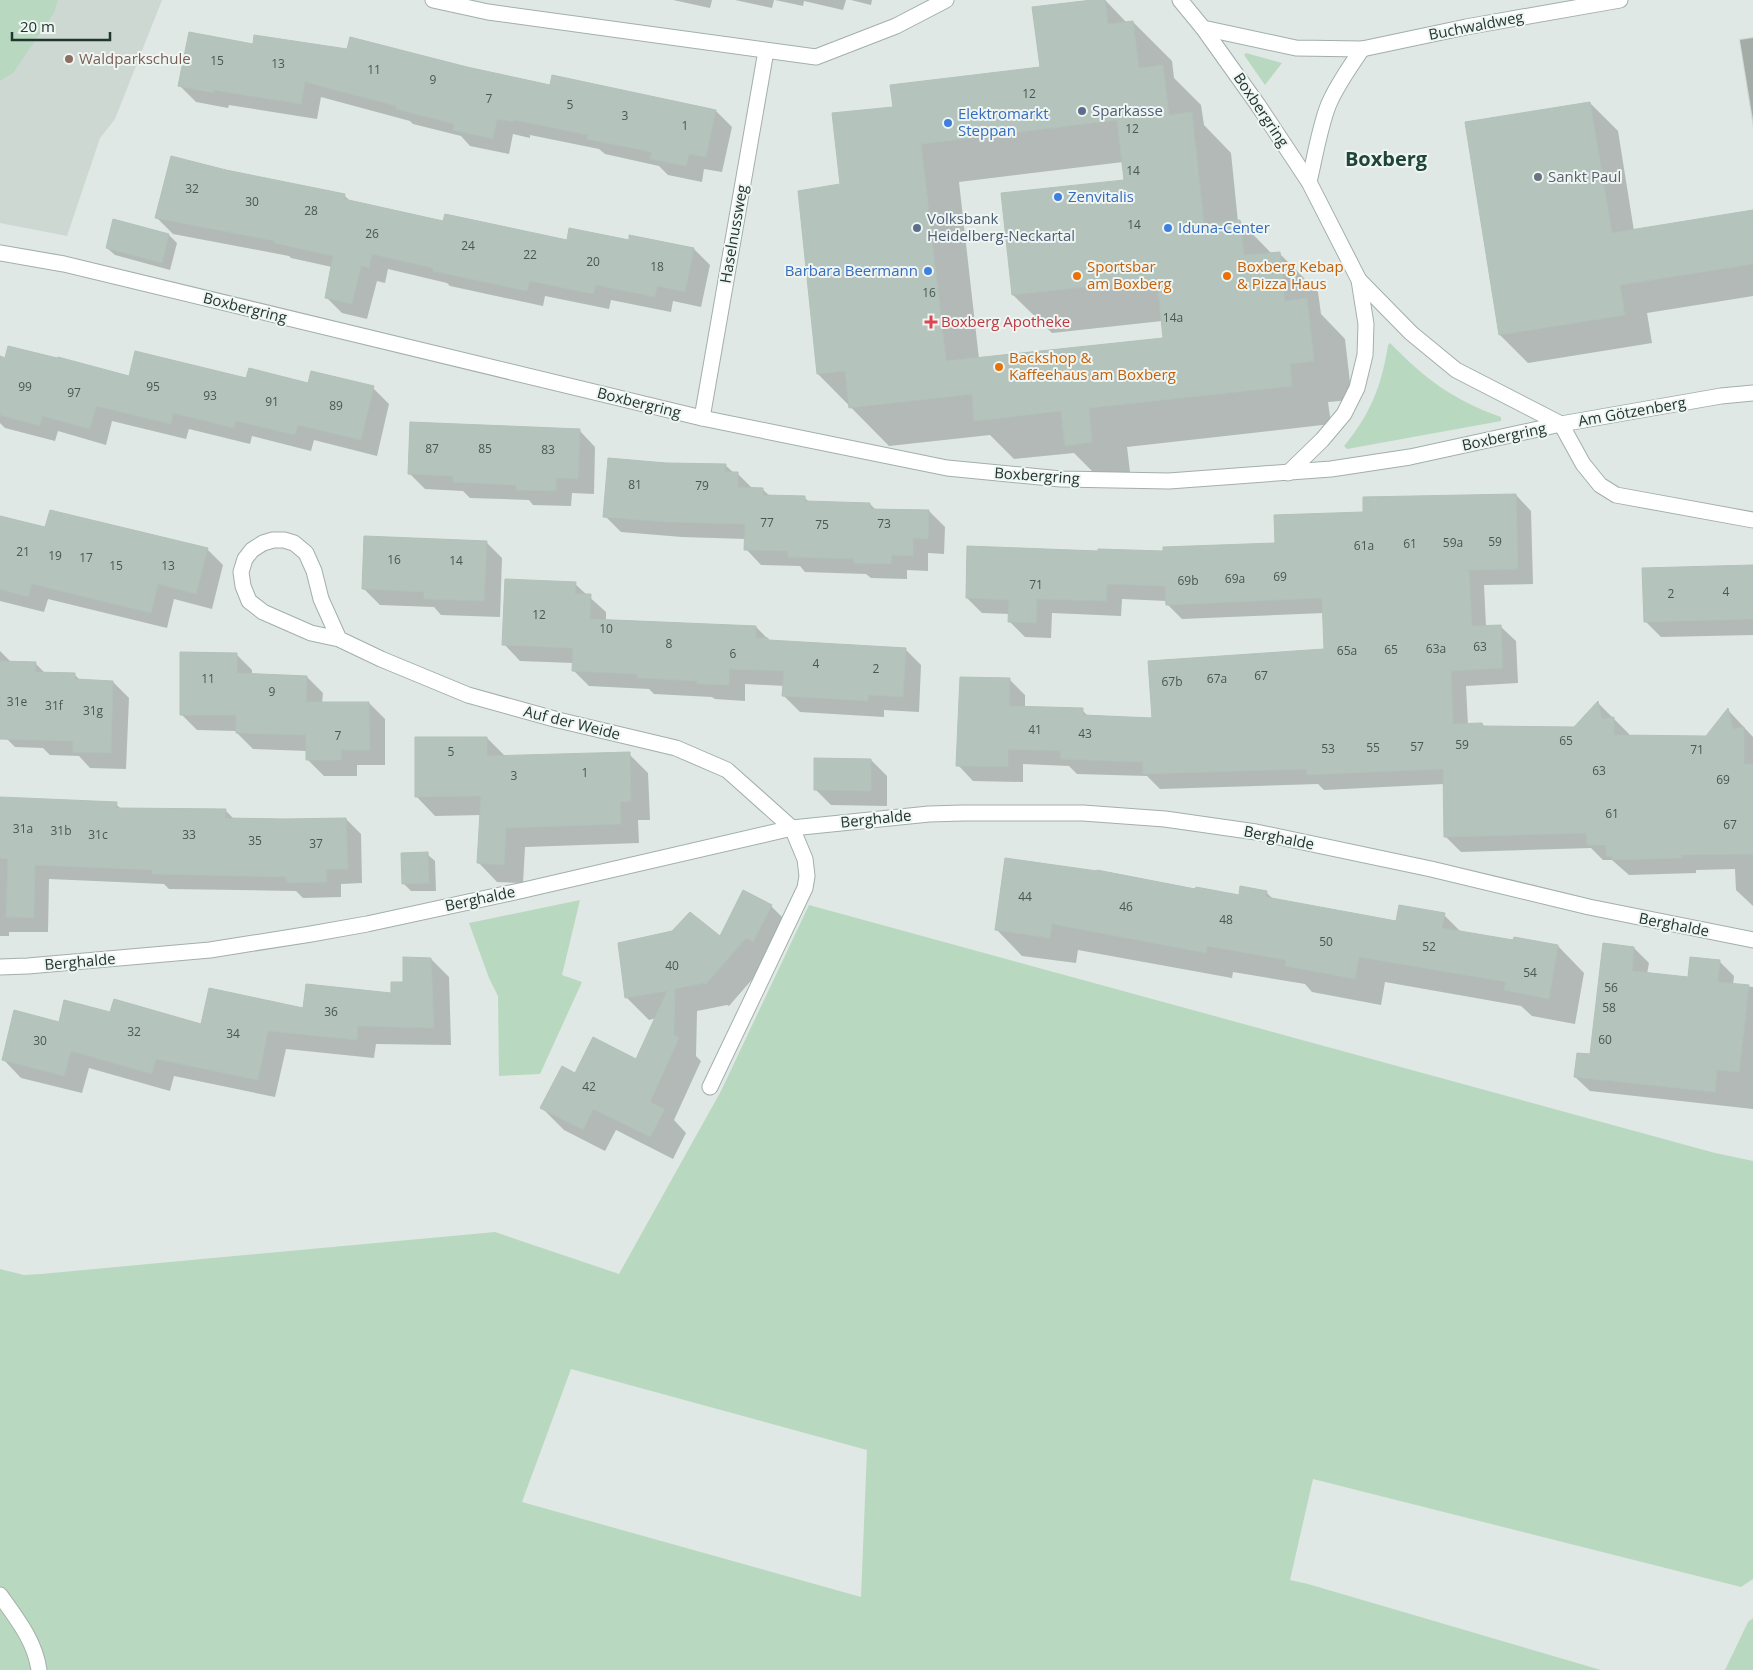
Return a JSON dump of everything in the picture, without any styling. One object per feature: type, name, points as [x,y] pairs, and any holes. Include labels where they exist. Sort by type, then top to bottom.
[{"type":"street","points":[[433,0],[488,12],[816,57],[896,26],[946,0]]},
{"type":"street","name":"Boxbergring","points":[[1180,0],[1204,28],[1309,182],[1359,280],[1411,333],[1456,370],[1562,424]]},
{"type":"street","name":"Buchwaldweg","points":[[1204,28],[1296,48],[1362,49],[1620,0]]},
{"type":"street","points":[[1309,182],[1328,105],[1362,49]]},
{"type":"street","name":"Haselnussweg","points":[[702,418],[766,51]]},
{"type":"street","name":"Boxbergring","points":[[0,252],[64,264],[702,418],[947,468],[1061,479],[1169,481],[1288,473],[1331,469],[1410,457],[1562,424]]},
{"type":"street","name":"Boxbergring","points":[[1288,473],[1322,440],[1344,414],[1357,388],[1365,355],[1366,324],[1359,280]]},
{"type":"street","name":"Am Götzenberg","points":[[1753,393],[1721,396],[1562,424],[1583,464],[1600,485],[1616,495],[1753,520]]},
{"type":"street","name":"Auf der Weide","points":[[339,639],[321,599],[314,571],[306,553],[294,543],[284,540],[272,540],[252,550],[245,559],[241,572],[243,586],[249,601],[263,612],[311,633],[339,639],[381,659],[468,695],[558,720],[676,748],[727,770],[792,828]]},
{"type":"street","name":"Berghalde","points":[[0,967],[210,950],[321,932],[524,890],[792,828],[929,814],[962,813],[1083,813],[1165,819],[1256,832],[1589,907],[1753,940]]},
{"type":"street","points":[[710,1087],[808,876],[805,859],[792,828]]},
{"type":"street","points":[[0,1596],[22,1624],[34,1647],[39,1670]]},
{"type":"shaded area","name":"Waldparkschule","points":[[0,0],[162,0],[115,119],[100,138],[67,236],[0,223]]},
{"type":"shaded area","points":[[1753,37],[1753,128],[1739,39]]},
{"type":"green space","points":[[0,0],[58,0],[54,13],[13,73],[0,81]]},
{"type":"green space","points":[[1246,53],[1282,63],[1265,85],[1244,55]]},
{"type":"green space","points":[[1390,343],[1428,378],[1454,396],[1501,417],[1501,421],[1347,449],[1344,446],[1361,423],[1374,399]]},
{"type":"green space","points":[[580,900],[562,975],[582,982],[540,1074],[499,1076],[498,996],[489,978],[469,923]]},
{"type":"green space","points":[[809,905],[1715,1153],[1753,1161],[1753,1579],[1741,1587],[1313,1479],[1290,1580],[1601,1670],[0,1670],[0,1269],[24,1275],[41,1274],[495,1232],[619,1274],[721,1091]],"holes":[[[571,1369],[867,1450],[861,1597],[522,1502]]]},
{"type":"green space","points":[[1753,1618],[1753,1670],[1725,1670],[1748,1622]]},
{"type":"building","points":[[1105,0],[1108,24],[1133,21],[1139,68],[1163,65],[1169,115],[1192,112],[1204,224],[1240,220],[1244,255],[1280,252],[1285,301],[1307,298],[1314,361],[1290,364],[1292,386],[1089,408],[1092,442],[1065,446],[1061,411],[974,421],[972,394],[849,408],[845,371],[817,374],[798,191],[840,184],[832,113],[893,107],[890,85],[1040,67],[1032,7]],"holes":[[[1117,120],[1124,180],[1001,193],[1012,295],[1157,279],[1163,338],[946,361],[921,144]]]},
{"type":"building","points":[[189,32],[253,44],[254,35],[347,49],[350,37],[467,67],[550,85],[552,75],[716,110],[706,157],[689,154],[686,166],[650,159],[652,152],[587,139],[588,135],[514,120],[514,122],[497,119],[493,139],[453,130],[454,124],[396,109],[396,106],[305,82],[301,104],[213,90],[213,93],[178,86]]},
{"type":"building","name":"Sankt Paul","points":[[1590,102],[1612,233],[1753,210],[1753,264],[1620,285],[1625,315],[1499,335],[1465,122]]},
{"type":"building","points":[[171,156],[226,170],[345,194],[344,199],[443,221],[445,214],[567,240],[569,228],[629,240],[629,235],[694,248],[685,292],[657,286],[655,297],[596,285],[593,294],[530,281],[527,291],[433,271],[433,268],[372,254],[369,268],[361,266],[352,304],[325,298],[333,256],[274,243],[275,241],[155,218]]},
{"type":"building","points":[[113,219],[169,234],[162,263],[106,248]]},
{"type":"building","points":[[8,346],[129,376],[135,351],[246,378],[249,368],[308,383],[311,371],[374,386],[361,440],[298,425],[295,435],[236,421],[234,428],[173,413],[171,424],[96,406],[90,429],[42,416],[40,426],[0,415],[0,356],[5,358]]},
{"type":"building","points":[[410,422],[580,429],[578,479],[556,478],[556,491],[516,490],[516,485],[453,482],[453,476],[408,474]]},
{"type":"building","points":[[608,458],[666,463],[726,464],[725,472],[738,472],[738,487],[763,488],[763,495],[805,496],[805,501],[870,503],[870,509],[929,510],[928,539],[913,538],[913,556],[892,555],[891,564],[854,563],[854,559],[788,557],[788,551],[744,550],[745,524],[666,522],[603,517]]},
{"type":"building","points":[[1516,494],[1518,569],[1469,570],[1472,626],[1501,625],[1503,668],[1451,671],[1453,724],[1482,723],[1483,726],[1574,727],[1598,701],[1602,719],[1614,717],[1614,735],[1706,736],[1728,708],[1733,729],[1744,727],[1744,764],[1753,764],[1753,854],[1681,855],[1682,858],[1612,860],[1613,857],[1606,856],[1606,845],[1587,845],[1586,833],[1444,837],[1443,769],[1307,775],[1307,769],[1143,774],[1143,762],[1060,759],[1061,751],[1008,749],[1008,767],[956,766],[960,677],[1010,678],[1009,706],[1083,708],[1083,715],[1152,718],[1148,661],[1324,649],[1322,598],[1166,605],[1165,586],[1107,584],[1106,601],[1037,599],[1036,623],[1008,622],[1009,600],[966,598],[967,546],[1098,551],[1098,549],[1163,551],[1163,547],[1275,543],[1274,515],[1363,512],[1363,497]]},
{"type":"building","points":[[50,510],[208,548],[196,594],[158,584],[151,613],[32,584],[28,597],[0,589],[0,516],[45,527]]},
{"type":"building","points":[[364,536],[487,541],[484,601],[424,599],[424,592],[362,589]]},
{"type":"building","points":[[1753,565],[1753,619],[1644,622],[1642,568]]},
{"type":"building","points":[[505,579],[576,582],[575,594],[591,594],[590,619],[756,626],[756,638],[768,638],[768,640],[906,648],[903,697],[868,695],[868,701],[782,696],[784,671],[729,669],[729,685],[697,684],[697,681],[637,678],[637,674],[572,671],[573,648],[502,645]]},
{"type":"building","points":[[180,652],[237,653],[237,673],[307,676],[306,702],[369,702],[370,750],[341,750],[341,760],[306,760],[306,735],[236,733],[236,715],[180,715]]},
{"type":"building","points":[[0,661],[36,662],[35,672],[75,673],[75,679],[113,681],[111,753],[73,752],[73,741],[0,739]]},
{"type":"building","points":[[415,737],[487,737],[487,756],[630,752],[631,801],[620,802],[621,824],[506,828],[504,865],[477,863],[481,796],[415,797]]},
{"type":"building","points":[[814,758],[871,759],[871,791],[814,790]]},
{"type":"building","points":[[0,797],[117,802],[116,808],[226,809],[225,818],[346,818],[348,869],[326,869],[327,882],[287,883],[286,877],[152,874],[152,870],[35,865],[34,918],[6,917],[8,859],[0,858]]},
{"type":"building","points":[[428,852],[429,883],[402,884],[401,853]]},
{"type":"building","points":[[1005,858],[1097,870],[1195,889],[1196,887],[1239,895],[1240,886],[1267,891],[1266,897],[1396,921],[1399,905],[1445,913],[1442,928],[1513,940],[1514,937],[1558,945],[1549,999],[1504,990],[1506,982],[1359,957],[1355,979],[1285,966],[1286,960],[1207,946],[1206,953],[1052,924],[1050,938],[995,930]]},
{"type":"building","points":[[743,890],[772,905],[753,942],[746,938],[706,984],[675,989],[674,1035],[679,1038],[650,1102],[665,1109],[650,1137],[593,1109],[583,1130],[540,1108],[562,1066],[575,1073],[593,1037],[636,1059],[667,991],[625,998],[618,943],[672,931],[690,912],[720,936]]},
{"type":"building","points":[[1603,943],[1634,947],[1632,971],[1688,977],[1690,957],[1720,960],[1718,982],[1749,985],[1739,1072],[1717,1070],[1715,1092],[1574,1077],[1577,1053],[1590,1054]]},
{"type":"building","points":[[403,957],[431,958],[434,1028],[358,1026],[357,1040],[268,1031],[258,1080],[156,1059],[152,1074],[71,1051],[64,1076],[2,1060],[14,1010],[59,1022],[64,1000],[110,1012],[114,999],[201,1024],[209,988],[303,1008],[306,984],[391,993],[391,982],[403,982]]},
{"type":"place","name":"Waldparkschule","points":[[69,59]]},
{"type":"place","name":"Sparkasse","points":[[1082,111]]},
{"type":"place","name":"Elektromarkt Steppan","points":[[948,123]]},
{"type":"place","name":"Sankt Paul","points":[[1538,177]]},
{"type":"place","name":"Zenvitalis","points":[[1058,197]]},
{"type":"place","name":"Volksbank Heidelberg-Neckartal","points":[[917,228]]},
{"type":"place","name":"Iduna-Center","points":[[1168,228]]},
{"type":"place","name":"Barbara Beermann","points":[[928,271]]},
{"type":"place","name":"Sportsbar am Boxberg","points":[[1077,276]]},
{"type":"place","name":"Boxberg Kebap & Pizza Haus","points":[[1227,276]]},
{"type":"place","name":"Boxberg Apotheke","points":[[931,322]]},
{"type":"place","name":"Backshop & Kaffeehaus am Boxberg","points":[[999,367]]},
{"type":"district","name":"Boxberg","points":[[1386,159]]}]
